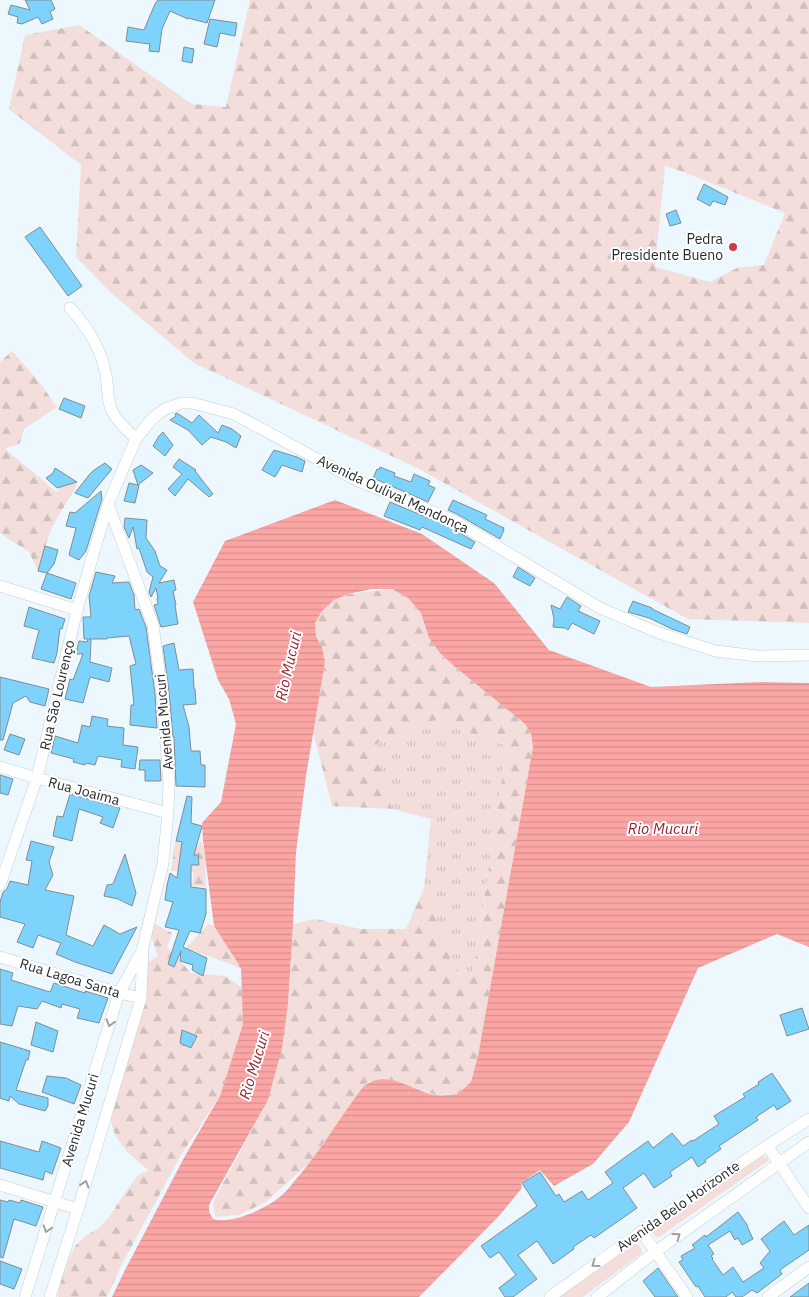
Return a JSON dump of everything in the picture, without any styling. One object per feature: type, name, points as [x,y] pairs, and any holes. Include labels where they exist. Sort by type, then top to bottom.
[{"type":"street","points":[[70,308],[83,323],[97,346],[106,372],[112,410],[136,440]]},
{"type":"street","name":"Avenida Oulival Mendonça","points":[[108,504],[136,440],[150,421],[165,409],[182,403],[192,403],[234,414],[356,480],[453,520],[600,608],[659,633],[716,651],[758,656],[809,656]]},
{"type":"street","name":"Rua São Lourenço","points":[[0,885],[37,778],[77,610],[108,504]]},
{"type":"street","name":"Avenida Mucuri","points":[[50,1297],[141,998],[144,947],[163,863],[168,813],[169,783],[164,712],[153,625],[108,504]]},
{"type":"street","points":[[0,586],[77,610]]},
{"type":"street","name":"Rua Joaima","points":[[0,767],[168,813]]},
{"type":"street","name":"Avenida Mucuri","points":[[25,1297],[119,993],[144,947]]},
{"type":"street","name":"Rua Lagoa Santa","points":[[0,957],[141,998]]},
{"type":"street","name":"Avenida Belo Horizonte","points":[[550,1297],[641,1231],[809,1119]]},
{"type":"street","name":"Avenida Belo Horizonte","points":[[596,1297],[655,1252],[809,1142]]},
{"type":"street","points":[[767,1146],[809,1208]]},
{"type":"street","points":[[0,1185],[78,1209]]},
{"type":"street","points":[[641,1231],[687,1297]]},
{"type":"street","points":[[768,1297],[809,1267]]},
{"type":"green space","points":[[250,0],[809,0],[809,623],[688,619],[419,469],[194,363],[110,292],[76,257],[81,165],[9,109],[25,35],[79,25],[192,104],[226,107]],"holes":[[[665,166],[785,213],[764,265],[737,268],[710,282],[655,267]]]},
{"type":"green space","points":[[12,351],[40,383],[57,407],[24,429],[20,443],[5,449],[57,492],[68,476],[77,485],[53,525],[38,571],[29,552],[0,533],[0,362]]},
{"type":"green space","points":[[392,589],[408,598],[421,613],[429,638],[444,657],[525,724],[531,733],[533,747],[478,1056],[471,1082],[458,1094],[436,1095],[399,1082],[369,1081],[309,1163],[266,1202],[239,1215],[215,1217],[213,1202],[268,1100],[288,1004],[293,924],[315,919],[361,929],[406,929],[424,888],[460,977],[473,974],[507,746],[435,720],[374,745],[392,809],[332,806],[313,732],[325,662],[316,636],[315,622],[322,611],[334,600],[348,594]]},
{"type":"green space","points":[[435,720],[507,746],[473,974],[460,977],[424,888],[431,819],[392,809],[374,745]]},
{"type":"green space","points":[[175,841],[195,849],[201,841],[205,853],[206,887],[192,886],[194,872],[171,871]]},
{"type":"green space","points":[[155,924],[172,933],[167,947],[191,973],[225,976],[243,988],[243,1024],[220,1096],[181,1155],[121,1266],[107,1297],[58,1297],[64,1270],[75,1246],[84,1237],[99,1228],[110,1216],[138,1175],[149,1170],[130,1154],[119,1140],[112,1125],[111,1114],[114,1100],[125,1074],[147,963],[158,956],[151,935]]},
{"type":"green space","points":[[208,924],[214,926],[241,968],[186,948]]},
{"type":"green space","points":[[762,1156],[768,1158],[768,1161],[659,1237],[656,1237],[653,1233],[653,1229]]},
{"type":"green space","points":[[636,1244],[641,1247],[642,1253],[583,1297],[558,1297],[631,1246]]},
{"type":"water","name":"Rio Mucuri","points":[[335,500],[422,534],[494,583],[549,650],[651,687],[760,682],[809,683],[809,947],[777,934],[698,968],[629,1122],[593,1164],[554,1186],[540,1170],[521,1183],[522,1188],[499,1216],[419,1297],[112,1297],[185,1156],[220,1096],[243,1024],[241,968],[214,926],[202,823],[221,802],[236,724],[229,699],[218,680],[193,602],[225,541]],"holes":[[[372,589],[392,589],[408,598],[421,613],[429,638],[440,653],[525,724],[531,733],[533,747],[478,1056],[471,1082],[458,1094],[440,1095],[434,1095],[389,1080],[380,1079],[371,1082],[363,1087],[315,1155],[283,1194],[250,1214],[230,1219],[213,1219],[209,1212],[209,1205],[268,1100],[282,1048],[288,1004],[296,852],[306,776],[325,662],[322,648],[316,636],[315,623],[322,611],[334,600],[348,594]]]},
{"type":"building","points":[[25,0],[51,0],[55,9],[50,12],[53,19],[42,24],[38,17],[22,24],[17,23],[18,17],[8,14],[11,5],[30,10]]},
{"type":"building","points":[[158,0],[215,0],[207,23],[188,19],[170,11],[162,29],[159,52],[149,51],[150,44],[126,41],[128,27],[144,30]]},
{"type":"building","points":[[210,19],[237,23],[235,36],[220,33],[217,47],[204,44]]},
{"type":"building","points":[[184,47],[194,49],[192,63],[182,61]]},
{"type":"building","points":[[704,184],[728,197],[725,205],[713,201],[710,206],[697,199]]},
{"type":"building","points":[[676,210],[681,223],[670,226],[666,214]]},
{"type":"building","points":[[40,227],[82,286],[68,296],[25,237]]},
{"type":"building","points":[[64,398],[85,406],[81,418],[59,409]]},
{"type":"building","points":[[177,413],[192,423],[199,415],[218,433],[222,425],[232,429],[241,436],[236,448],[211,437],[202,445],[188,430],[170,420]]},
{"type":"building","points":[[163,432],[173,445],[165,456],[153,446]]},
{"type":"building","points":[[274,450],[305,461],[302,472],[282,465],[275,477],[262,470]]},
{"type":"building","points":[[179,459],[196,470],[213,494],[209,497],[188,479],[175,496],[168,489],[182,474],[173,467]]},
{"type":"building","points":[[105,463],[112,469],[88,498],[75,493],[94,470]]},
{"type":"building","points":[[141,465],[153,473],[138,485],[133,470]]},
{"type":"building","points":[[380,467],[395,473],[394,476],[411,482],[414,474],[430,481],[428,485],[435,488],[428,502],[373,478]]},
{"type":"building","points":[[55,468],[77,482],[57,488],[46,478],[53,473]]},
{"type":"building","points":[[129,483],[139,485],[135,503],[124,501]]},
{"type":"building","points":[[101,491],[102,499],[86,551],[79,560],[69,555],[76,528],[66,526],[70,512],[75,513]]},
{"type":"building","points":[[453,500],[487,515],[485,519],[504,528],[500,539],[448,510]]},
{"type":"building","points":[[390,502],[450,527],[475,542],[471,549],[422,527],[420,530],[384,516]]},
{"type":"building","points":[[125,518],[147,520],[146,538],[155,551],[160,566],[167,570],[159,583],[174,580],[176,590],[173,591],[178,624],[161,627],[154,605],[158,604],[156,588],[151,597],[149,592],[153,577],[147,572],[139,548],[137,549],[133,527],[129,538],[124,527]]},
{"type":"building","points":[[45,546],[58,550],[54,564],[47,573],[38,571]]},
{"type":"building","points":[[518,567],[535,578],[530,586],[513,577]]},
{"type":"building","points":[[96,572],[115,576],[112,583],[129,582],[134,595],[135,610],[139,609],[146,627],[155,694],[157,728],[130,725],[131,705],[134,705],[130,666],[136,664],[129,636],[89,639],[91,640],[90,662],[112,668],[109,682],[90,677],[83,703],[65,699],[70,679],[73,680],[83,654],[76,654],[79,641],[87,642],[88,639],[84,639],[83,617],[91,617],[89,596]]},
{"type":"building","points":[[47,573],[76,583],[71,599],[41,589]]},
{"type":"building","points":[[567,597],[581,606],[578,611],[600,621],[594,634],[572,623],[568,630],[553,627],[554,619],[551,605],[560,609]]},
{"type":"building","points":[[633,601],[652,608],[690,627],[687,634],[649,618],[628,612]]},
{"type":"building","points":[[29,607],[65,619],[62,629],[60,628],[54,663],[32,658],[39,630],[24,626]]},
{"type":"building","points":[[174,643],[179,670],[193,669],[196,704],[183,705],[189,727],[191,751],[200,751],[201,765],[205,765],[205,787],[176,786],[174,737],[163,646]]},
{"type":"building","points":[[0,677],[49,689],[45,706],[30,702],[26,696],[13,703],[3,740],[0,740]]},
{"type":"building","points":[[92,716],[108,719],[107,726],[124,728],[123,745],[138,747],[135,769],[121,767],[122,760],[98,756],[95,765],[86,763],[85,765],[73,762],[74,759],[51,753],[55,736],[78,743],[82,725],[90,727]]},
{"type":"building","points":[[10,734],[25,739],[19,755],[4,750]]},
{"type":"building","points":[[140,760],[160,760],[161,781],[145,781],[145,770],[139,770]]},
{"type":"building","points":[[0,775],[13,779],[8,795],[0,793]]},
{"type":"building","points":[[70,794],[120,808],[113,828],[100,823],[103,817],[79,809],[72,841],[53,836],[57,816],[63,817]]},
{"type":"building","points":[[187,796],[192,797],[191,823],[202,826],[194,855],[198,855],[199,865],[191,865],[191,887],[206,889],[206,914],[200,933],[190,931],[183,947],[207,958],[203,976],[192,970],[193,965],[180,961],[181,951],[174,967],[168,964],[179,930],[165,927],[173,902],[165,900],[170,873],[177,878],[182,842],[176,841]]},
{"type":"building","points":[[31,841],[54,847],[49,862],[53,875],[45,890],[74,896],[66,935],[93,946],[104,925],[120,934],[137,927],[112,974],[56,954],[61,943],[38,935],[33,948],[17,942],[25,924],[0,917],[0,902],[3,892],[7,889],[10,881],[28,885],[32,861],[26,860]]},
{"type":"building","points":[[125,854],[136,893],[132,906],[118,899],[104,896],[107,885],[113,884]]},
{"type":"building","points":[[0,969],[13,973],[11,980],[50,992],[54,983],[108,998],[99,1023],[77,1018],[80,1009],[62,1004],[61,1008],[42,1001],[37,1009],[18,1006],[12,1026],[0,1024]]},
{"type":"building","points":[[802,1008],[809,1029],[787,1036],[780,1015]]},
{"type":"building","points":[[36,1022],[58,1031],[53,1052],[31,1045]]},
{"type":"building","points":[[182,1030],[197,1036],[191,1048],[180,1043]]},
{"type":"building","points":[[0,1042],[30,1051],[16,1090],[48,1098],[48,1106],[45,1111],[19,1104],[10,1096],[9,1101],[0,1098]]},
{"type":"building","points":[[772,1073],[791,1101],[777,1110],[774,1105],[756,1117],[758,1120],[719,1146],[721,1149],[698,1167],[692,1157],[670,1172],[672,1176],[654,1188],[644,1173],[623,1188],[637,1208],[594,1238],[591,1235],[573,1247],[574,1249],[553,1264],[537,1241],[518,1255],[537,1279],[513,1297],[505,1297],[499,1288],[516,1275],[499,1252],[490,1258],[481,1246],[537,1206],[522,1183],[540,1172],[556,1196],[559,1194],[564,1202],[582,1191],[588,1200],[613,1183],[605,1172],[648,1141],[653,1148],[672,1133],[683,1146],[693,1141],[719,1124],[714,1116],[745,1097],[743,1094]]},
{"type":"building","points":[[47,1076],[66,1078],[81,1085],[74,1104],[42,1092]]},
{"type":"building","points":[[0,1141],[39,1152],[42,1141],[61,1148],[52,1174],[45,1171],[43,1180],[0,1168]]},
{"type":"building","points":[[0,1200],[20,1203],[21,1200],[43,1207],[36,1226],[14,1219],[3,1258],[0,1257]]},
{"type":"building","points":[[738,1212],[748,1226],[753,1239],[742,1245],[738,1238],[735,1240],[730,1231],[708,1245],[714,1254],[711,1256],[712,1259],[723,1275],[733,1267],[743,1282],[764,1268],[760,1263],[770,1251],[761,1239],[784,1221],[794,1235],[809,1225],[809,1250],[780,1270],[782,1274],[757,1293],[752,1290],[742,1297],[736,1297],[732,1292],[726,1297],[705,1297],[679,1262],[683,1260],[681,1256],[695,1248],[692,1245],[705,1235],[706,1237]]},
{"type":"building","points":[[0,1261],[22,1269],[14,1289],[0,1284]]},
{"type":"building","points":[[658,1268],[678,1297],[655,1297],[643,1281]]},
{"type":"building","points":[[809,1283],[809,1297],[790,1297]]},
{"type":"place","name":"Pedra Presidente Bueno","points":[[733,247]]}]
